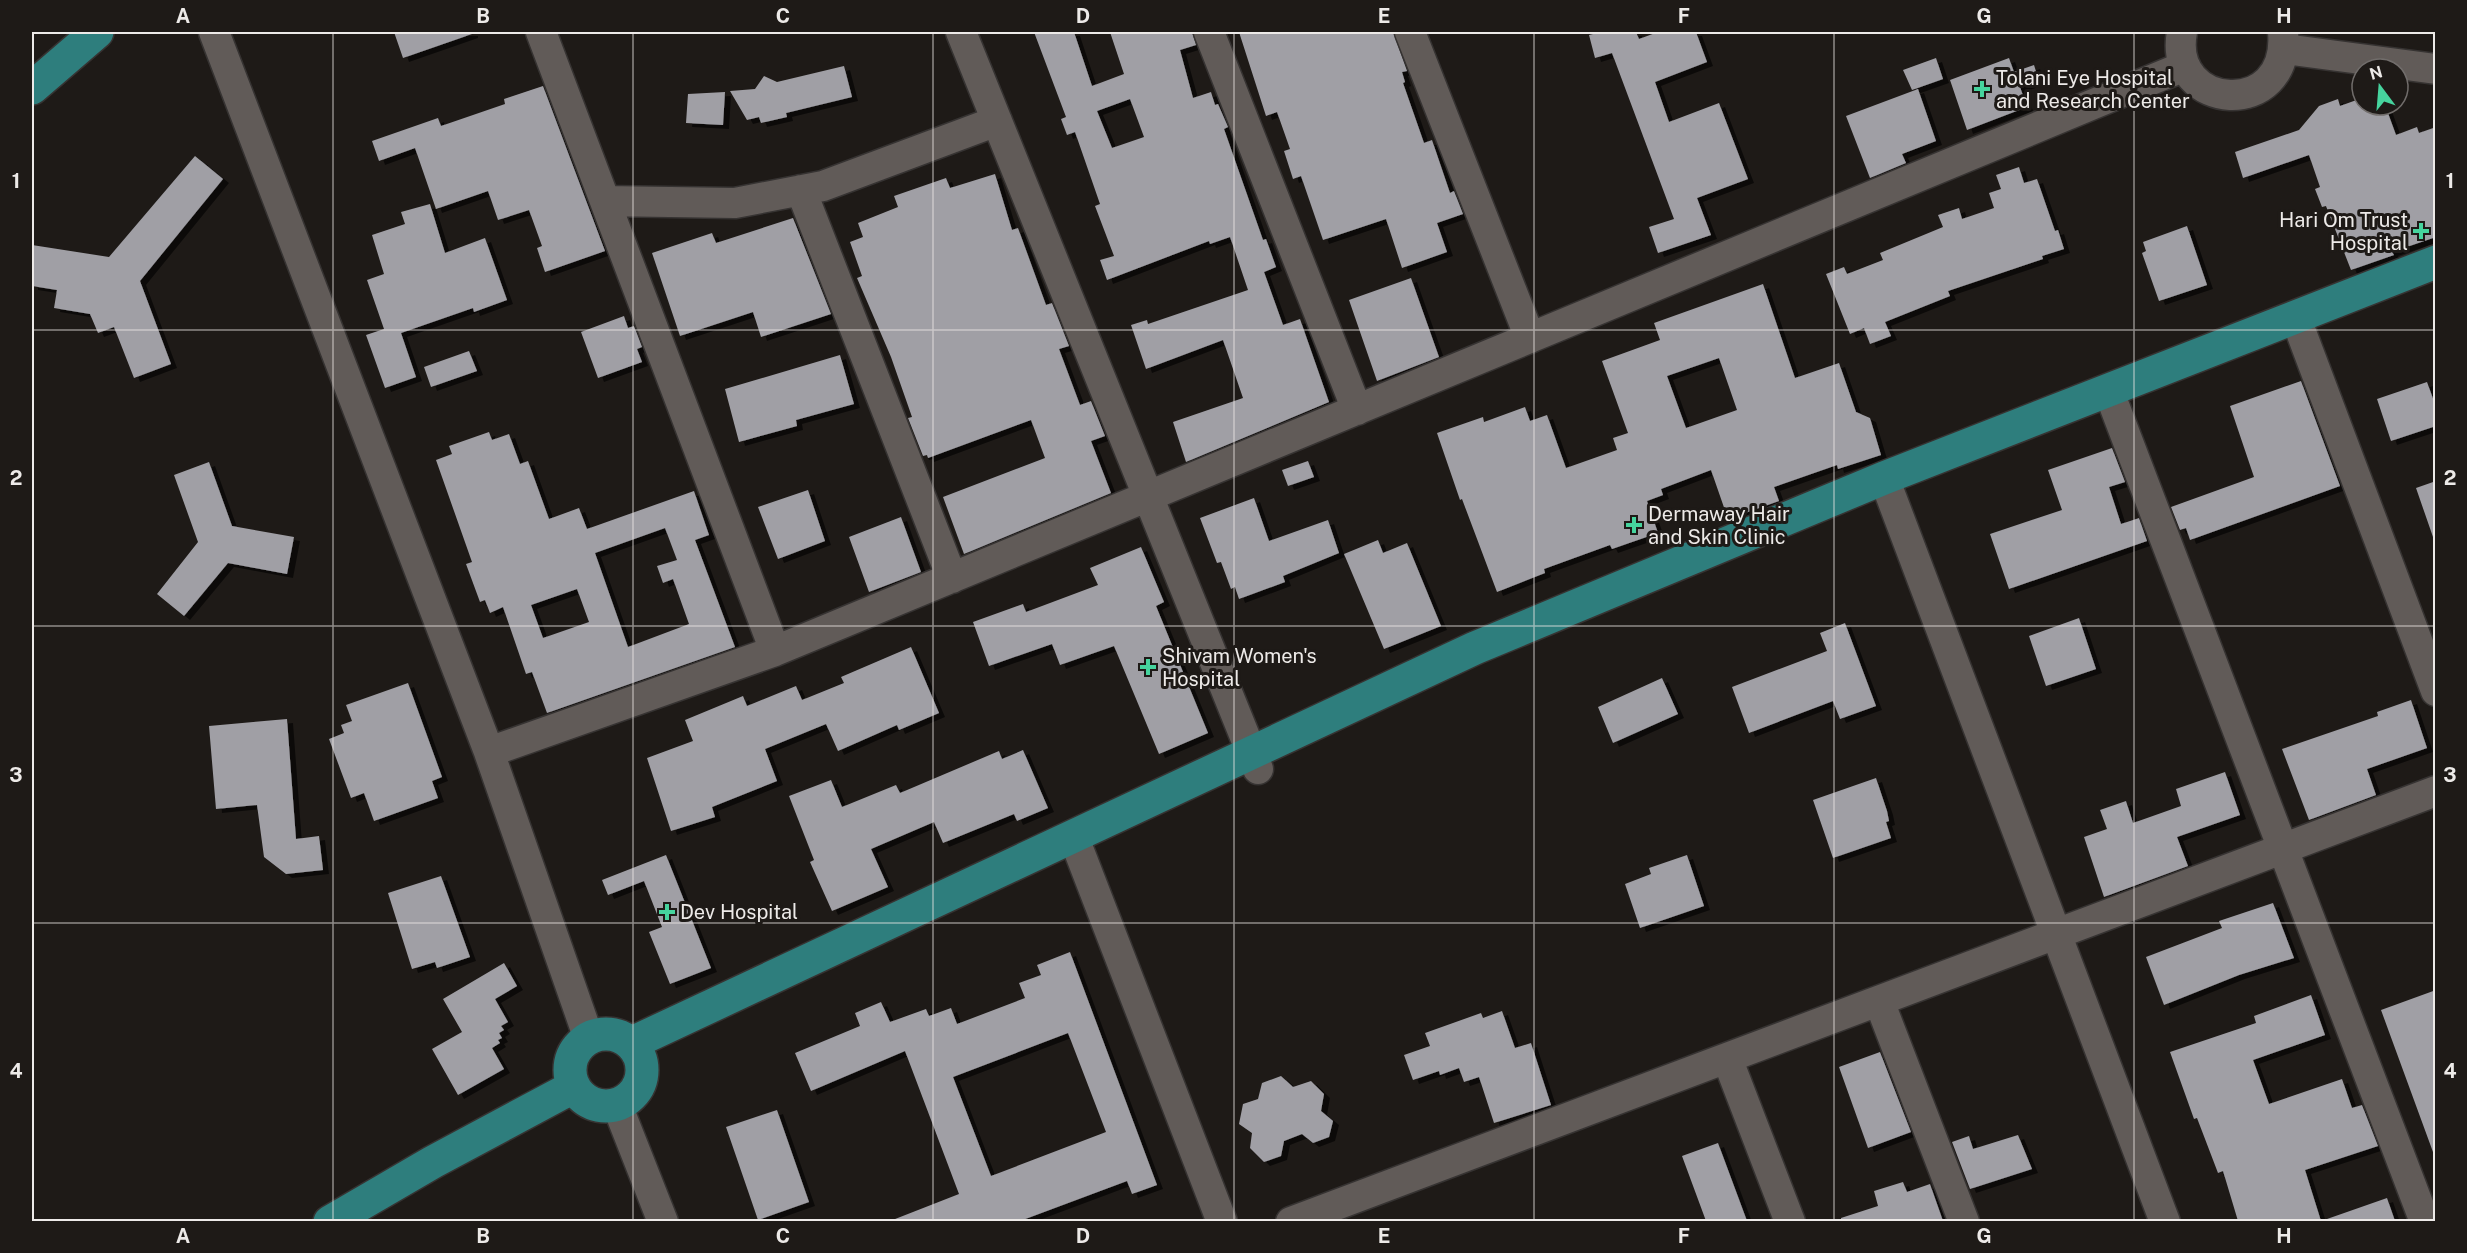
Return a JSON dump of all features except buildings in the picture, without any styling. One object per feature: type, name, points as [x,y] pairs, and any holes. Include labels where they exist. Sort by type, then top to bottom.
[{"type":"main road","points":[[32,88],[97,32]]},
{"type":"main road","points":[[637,1052],[1255,762],[1475,648],[1887,486],[2436,262]]},
{"type":"main road","points":[[1887,486],[2115,405],[2436,280]]},
{"type":"main road","points":[[609,1034],[621,1036],[637,1052],[642,1079],[629,1100],[604,1107],[592,1104],[581,1097],[573,1087],[570,1062],[575,1050],[589,1039],[609,1034]]},
{"type":"main road","points":[[330,1221],[573,1087]]},
{"type":"street","points":[[214,32],[489,752],[589,1039]]},
{"type":"street","points":[[541,32],[775,651]]},
{"type":"street","points":[[961,32],[1255,762]]},
{"type":"street","points":[[1209,32],[1357,410]]},
{"type":"street","points":[[1410,32],[1530,338]]},
{"type":"street","points":[[2182,32],[2185,66],[2193,78],[2209,91],[2228,96],[2247,95],[2266,84],[2278,70],[2284,40],[2436,69]]},
{"type":"street","points":[[489,752],[775,651],[2185,66]]},
{"type":"street","points":[[605,201],[735,203],[823,186],[997,121]]},
{"type":"street","points":[[801,190],[952,578]]},
{"type":"street","points":[[2301,332],[2436,691]]},
{"type":"street","points":[[2115,405],[2425,1221]]},
{"type":"street","points":[[1887,486],[2165,1221]]},
{"type":"street","points":[[1291,1221],[2436,791]]},
{"type":"street","points":[[1077,845],[1222,1221]]},
{"type":"street","points":[[1879,1001],[1964,1221]]},
{"type":"street","points":[[1727,1058],[1790,1221]]},
{"type":"street","points":[[617,1105],[663,1221]]},
{"type":"place","name":"Tolani Eye Hospital and Research Center","points":[[1982,89]]},
{"type":"place","name":"Hari Om Trust Hospital","points":[[2421,231]]},
{"type":"place","name":"Dermaway Hair and Skin Clinic","points":[[1634,525]]},
{"type":"place","name":"Shivam Women's Hospital","points":[[1148,667]]},
{"type":"place","name":"Dev Hospital","points":[[667,912]]}]
